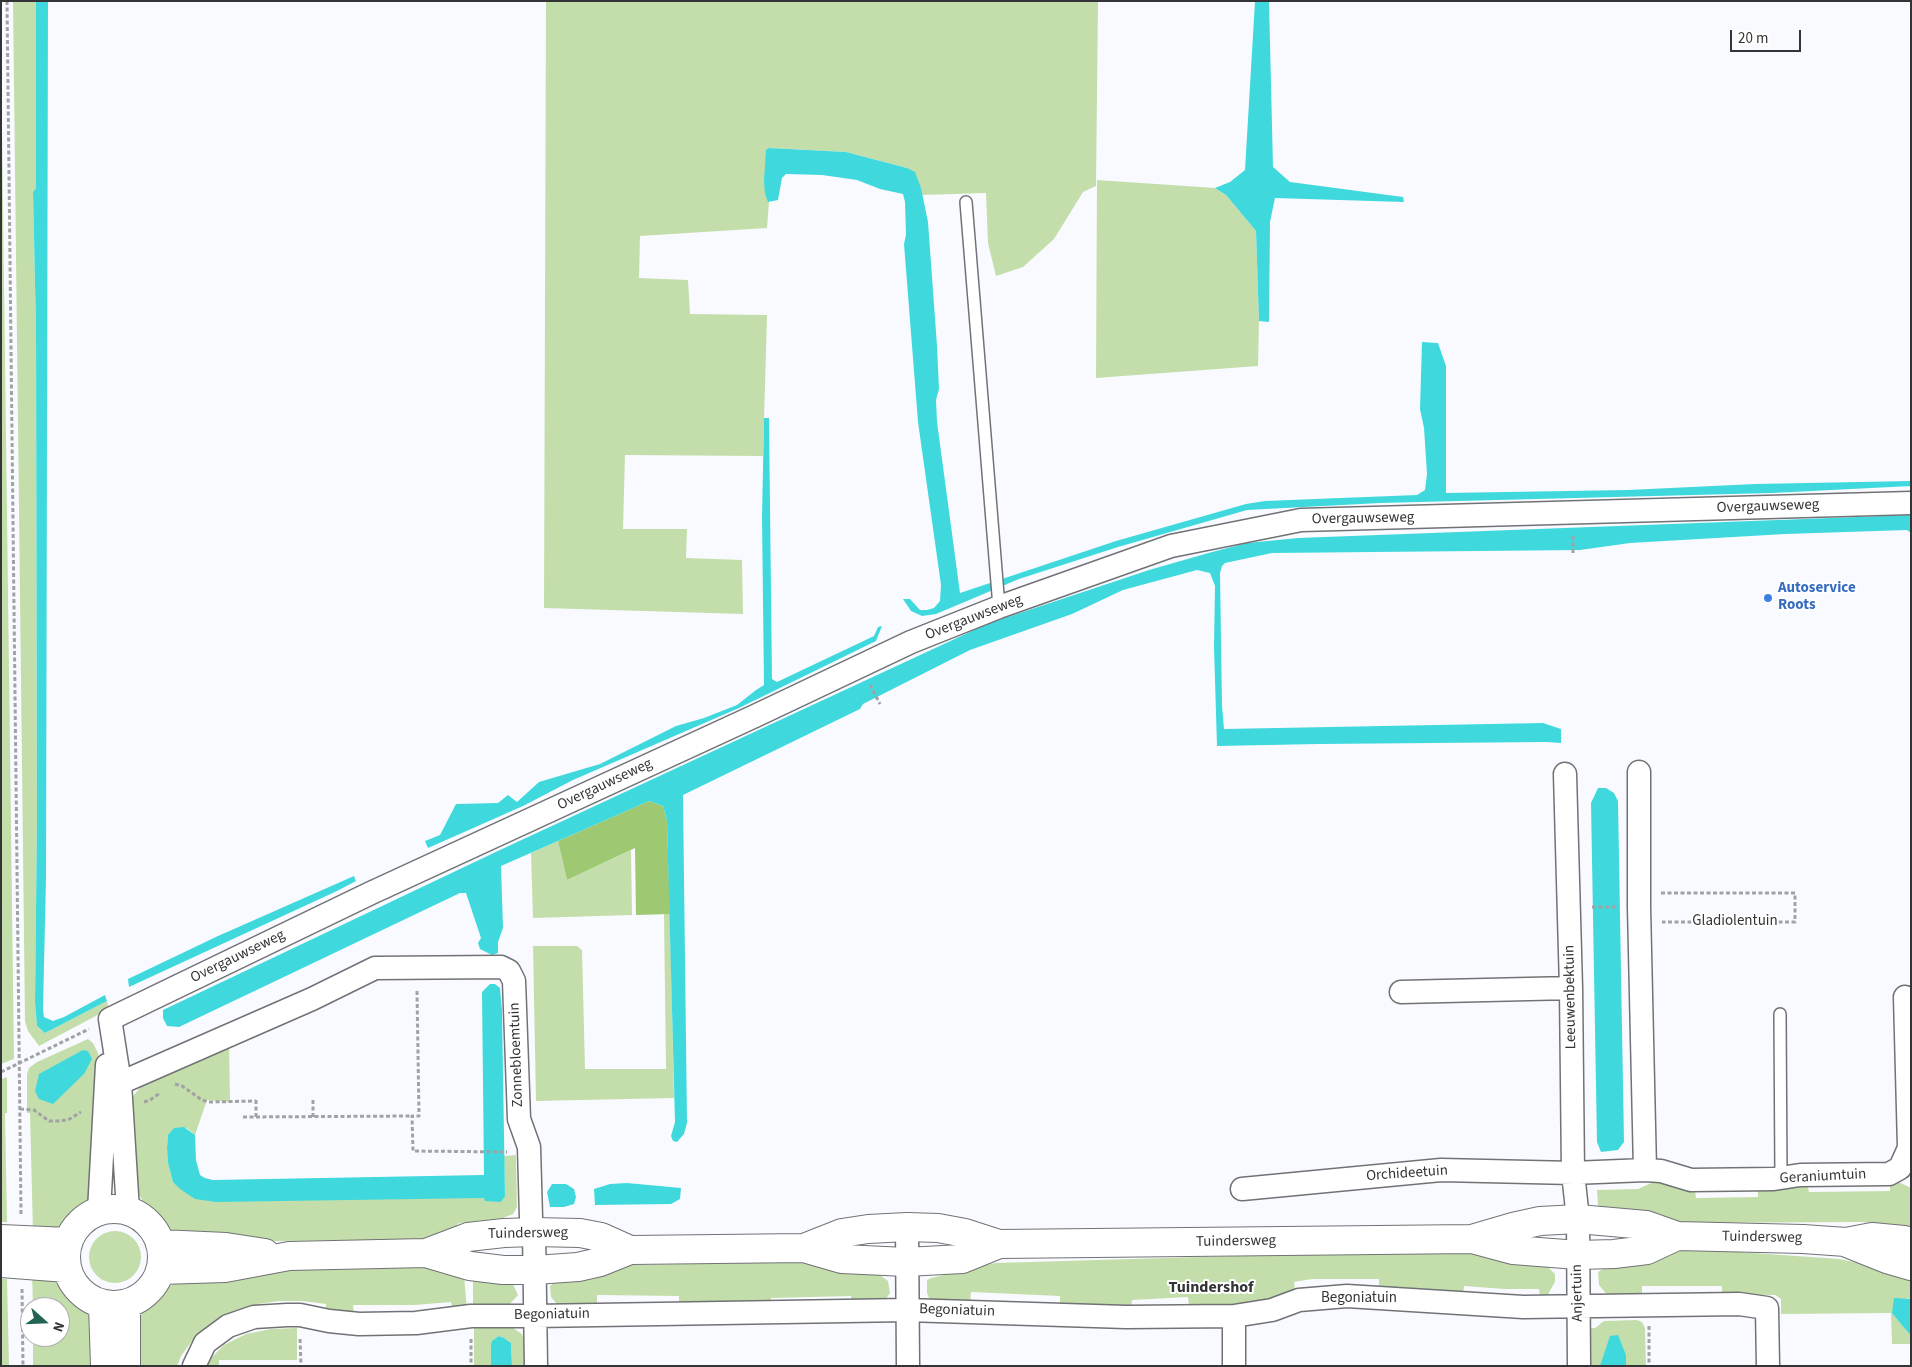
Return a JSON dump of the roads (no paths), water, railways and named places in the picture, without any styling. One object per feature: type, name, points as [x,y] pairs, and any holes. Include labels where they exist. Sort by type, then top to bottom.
[{"type":"main road","points":[[118,1209],[128,1211],[142,1218],[153,1230],[160,1257],[156,1282],[138,1299],[115,1304],[90,1300],[79,1291],[71,1280],[67,1255],[75,1229],[86,1218],[99,1211],[118,1209]]},
{"type":"main road","name":"Tuindersweg","points":[[1472,1239],[1513,1226],[1540,1221],[1578,1220],[1646,1225],[1678,1236],[1846,1242],[1872,1237],[1911,1242]]},
{"type":"main road","name":"Tuindersweg","points":[[804,1248],[842,1233],[868,1229],[907,1227],[938,1228],[965,1233],[999,1244],[1472,1239],[1512,1250],[1578,1255],[1614,1254],[1647,1250],[1678,1236]]},
{"type":"main road","name":"Tuindersweg","points":[[426,1253],[468,1237],[534,1232],[580,1233],[601,1236],[630,1250]]},
{"type":"main road","points":[[1,1239],[67,1255]]},
{"type":"main road","name":"Tuindersweg","points":[[1846,1242],[1887,1259],[1911,1266]]},
{"type":"main road","name":"Tuindersweg","points":[[160,1257],[224,1268],[289,1256],[426,1253],[470,1266],[503,1270],[535,1270],[578,1267],[600,1262],[630,1250],[804,1248],[842,1259],[906,1262],[962,1259],[999,1244]]},
{"type":"main road","points":[[1,1262],[67,1255]]},
{"type":"main road","points":[[105,1366],[115,1304]]},
{"type":"main road","points":[[115,1304],[126,1366]]},
{"type":"street","name":"Overgauwseweg","points":[[110,1019],[371,893],[903,646],[998,592],[1171,546],[1301,520],[1911,503]]},
{"type":"street","points":[[1639,772],[1645,1170]]},
{"type":"street","name":"Leeuwenbektuin","points":[[1565,774],[1571,988],[1573,1173],[1578,1220]]},
{"type":"street","name":"Zonnebloemtuin","points":[[120,1084],[312,999],[375,968],[501,967],[509,971],[514,981],[519,1119],[529,1147],[531,1218],[534,1232],[536,1366]]},
{"type":"street","points":[[1401,992],[1571,988]]},
{"type":"street","name":"Geraniumtuin","points":[[1573,1173],[1645,1170],[1661,1171],[1691,1180],[1774,1179],[1800,1175],[1889,1174],[1900,1168],[1908,1148],[1905,997]]},
{"type":"street","points":[[110,1019],[120,1084],[128,1211]]},
{"type":"street","points":[[99,1211],[110,1019]]},
{"type":"street","name":"Orchideetuin","points":[[1242,1190],[1440,1170],[1573,1173]]},
{"type":"street","name":"Anjertuin","points":[[1578,1220],[1579,1366]]},
{"type":"street","points":[[907,1227],[908,1366]]},
{"type":"street","name":"Begoniatuin","points":[[194,1366],[204,1343],[228,1326],[254,1317],[300,1315],[359,1324],[416,1323],[470,1316],[907,1310],[1126,1318],[1234,1316],[1272,1310],[1299,1300],[1347,1296],[1523,1307],[1739,1304],[1767,1308],[1768,1366]]},
{"type":"street","points":[[1234,1316],[1234,1366]]},
{"type":"lane","points":[[966,202],[998,592]]},
{"type":"lane","points":[[1780,1014],[1781,1178]]},
{"type":"water","points":[[36,1],[48,1],[44,1017],[53,1021],[105,995],[107,1001],[45,1033],[37,1026],[35,1003],[37,817],[36,329],[33,192],[36,188]]},
{"type":"water","points":[[1255,1],[1269,1],[1273,167],[1290,182],[1403,197],[1404,202],[1275,198],[1270,222],[1269,322],[1259,321],[1256,231],[1226,195],[1215,188],[1230,182],[1245,170]]},
{"type":"water","points":[[769,148],[846,152],[907,168],[915,172],[921,188],[928,222],[939,389],[936,400],[937,422],[960,593],[1116,541],[1246,504],[1265,501],[1417,495],[1425,490],[1427,474],[1424,428],[1420,409],[1422,342],[1438,343],[1446,366],[1446,493],[1628,490],[1755,484],[1911,481],[1911,486],[1772,493],[1380,503],[1247,510],[1118,547],[1019,579],[936,614],[922,616],[911,611],[903,599],[910,599],[920,610],[934,608],[940,601],[941,585],[918,422],[904,244],[906,235],[903,194],[880,189],[857,180],[822,175],[786,174],[782,178],[778,200],[768,202],[764,181],[766,150]]},
{"type":"water","points":[[764,418],[769,418],[772,679],[777,682],[874,636],[878,627],[882,626],[876,641],[739,708],[573,780],[523,806],[428,848],[425,841],[440,835],[456,804],[498,803],[508,795],[517,802],[539,782],[600,764],[676,726],[704,718],[737,705],[764,685],[762,517]]},
{"type":"water","points":[[1911,515],[1911,533],[1907,530],[1785,534],[1630,543],[1580,550],[1272,553],[1225,563],[1222,566],[1220,573],[1224,729],[1543,723],[1561,729],[1561,743],[1217,746],[1214,647],[1215,586],[1210,573],[1197,570],[1123,590],[1072,614],[970,650],[863,704],[860,709],[683,795],[687,1123],[684,1134],[677,1142],[673,1141],[671,1136],[675,1122],[667,821],[663,806],[649,801],[501,866],[503,928],[498,942],[498,953],[492,955],[480,949],[478,943],[481,938],[466,893],[460,893],[179,1027],[167,1026],[163,1018],[163,1010],[500,850],[987,624],[1149,570],[1247,543],[1298,538]]},
{"type":"water","points":[[1598,788],[1606,788],[1614,793],[1618,801],[1624,1142],[1618,1150],[1601,1152],[1597,1142],[1591,803]]},
{"type":"water","points":[[354,876],[356,881],[337,891],[129,987],[128,979],[218,936]]},
{"type":"water","points":[[490,984],[495,984],[500,988],[502,1011],[505,1196],[501,1202],[485,1201],[484,1198],[216,1202],[195,1199],[173,1182],[168,1163],[168,1135],[174,1128],[184,1127],[195,1135],[196,1160],[200,1175],[213,1180],[484,1175],[482,992]]},
{"type":"water","points":[[83,1050],[88,1051],[92,1059],[84,1074],[53,1104],[39,1099],[35,1091],[39,1074]]},
{"type":"water","points":[[627,1183],[681,1188],[680,1199],[671,1204],[595,1205],[594,1189],[610,1184]]},
{"type":"water","points":[[552,1184],[566,1184],[574,1189],[576,1197],[574,1204],[564,1207],[550,1207],[547,1192]]},
{"type":"water","points":[[1894,1298],[1911,1299],[1911,1336],[1892,1313]]},
{"type":"water","points":[[1618,1335],[1626,1355],[1626,1366],[1600,1366],[1610,1336]]},
{"type":"water","points":[[499,1336],[511,1343],[512,1366],[491,1366],[492,1341]]},
{"type":"place","name":"Autoservice Roots","points":[[1768,598]]},
{"type":"district","name":"Tuindershof","points":[[1211,1288]]}]
